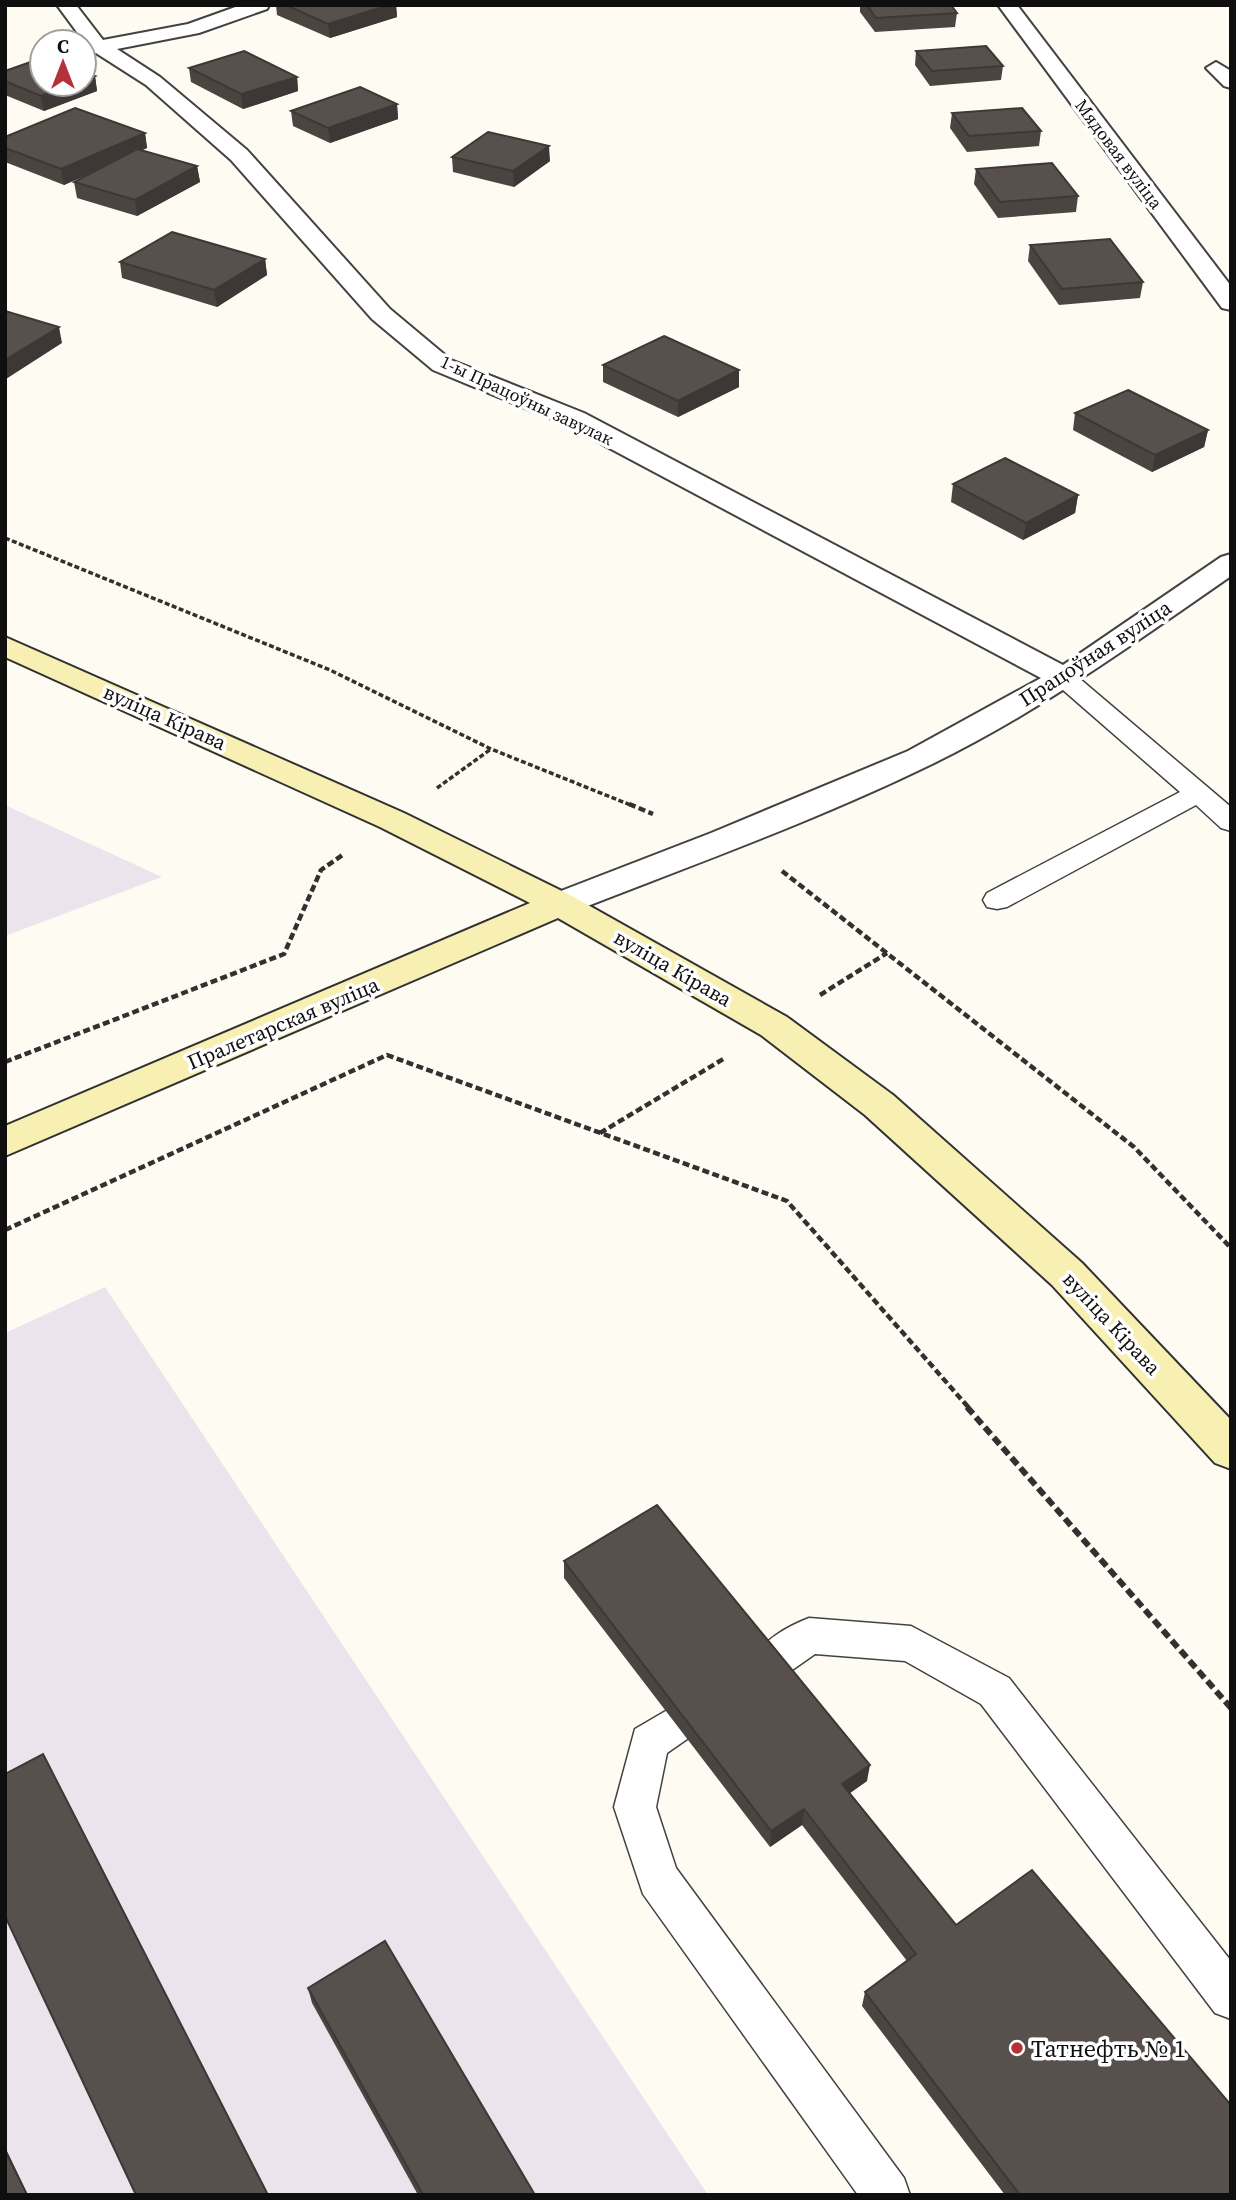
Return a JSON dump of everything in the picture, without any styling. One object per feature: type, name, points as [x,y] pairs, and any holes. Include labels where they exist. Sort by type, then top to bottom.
[{"type":"main road","name":"вуліца Кірава","points":[[5,646],[392,820],[560,904],[775,1026],[879,1105],[1067,1274],[1231,1450]]},
{"type":"main road","name":"Пралетарская вуліца","points":[[5,1142],[560,904]]},
{"type":"street","name":"1-ы Працоўны завулак","points":[[66,5],[79,28]]},
{"type":"street","points":[[98,47],[192,29],[260,5]]},
{"type":"street","name":"Мядовая вуліца","points":[[1007,5],[1231,303]]},
{"type":"street","name":"1-ы Працоўны завулак","points":[[98,52],[153,81],[239,155],[381,314],[442,365],[575,419],[1064,678]]},
{"type":"street","name":"Працоўная вуліца","points":[[560,904],[723,841],[919,758],[1064,678],[1231,563]]},
{"type":"lane","points":[[1064,678],[1231,822]]},
{"type":"lane","points":[[997,900],[1198,793]]},
{"type":"lane","points":[[771,1662],[809,1636],[911,1644],[995,1691],[1231,1997]]},
{"type":"lane","points":[[676,1724],[649,1742],[635,1807],[658,1879],[887,2195]]},
{"type":"path","points":[[5,1062],[284,954],[321,870]]},
{"type":"path","points":[[837,984],[887,953]]},
{"type":"path","points":[[5,1230],[387,1055],[787,1201],[1231,1708]]},
{"type":"path","points":[[600,1133],[712,1066]]},
{"type":"shaded area","points":[[5,805],[162,877],[5,936]]},
{"type":"shaded area","points":[[105,1287],[708,2195],[5,2195],[5,1333]]},
{"type":"building","points":[[286,5],[389,5],[328,24]]},
{"type":"building","points":[[867,5],[951,5],[957,13],[876,18]]},
{"type":"building","points":[[986,46],[1003,66],[932,71],[916,51]]},
{"type":"building","points":[[244,51],[297,77],[241,94],[189,68]]},
{"type":"building","points":[[28,63],[28,91],[5,81],[5,71]]},
{"type":"building","points":[[360,87],[397,104],[328,128],[291,111]]},
{"type":"building","points":[[75,108],[145,133],[61,169],[5,148],[5,137]]},
{"type":"building","points":[[1022,108],[1041,131],[969,136],[952,113]]},
{"type":"building","points":[[488,132],[549,146],[513,171],[452,157]]},
{"type":"building","points":[[137,149],[197,166],[135,200],[74,182]]},
{"type":"building","points":[[1052,163],[1078,196],[1000,202],[976,169]]},
{"type":"building","points":[[172,232],[265,259],[214,290],[120,262]]},
{"type":"building","points":[[1110,239],[1143,282],[1062,289],[1030,245]]},
{"type":"building","points":[[5,311],[59,327],[5,360]]},
{"type":"building","points":[[664,336],[739,370],[678,401],[603,365]]},
{"type":"building","points":[[1128,390],[1208,430],[1155,455],[1075,413]]},
{"type":"building","points":[[1005,458],[1078,495],[1026,523],[953,484]]},
{"type":"building","points":[[657,1505],[870,1765],[842,1784],[956,1925],[1032,1870],[1231,2105],[1231,2193],[1020,2195],[865,1992],[916,1954],[804,1809],[771,1831],[564,1561]]},
{"type":"building","points":[[43,1754],[268,2195],[136,2195],[5,1916],[5,1774]]},
{"type":"building","points":[[385,1941],[535,2195],[423,2195],[308,1988]]},
{"type":"building","points":[[5,2150],[27,2195],[5,2195]]},
{"type":"place","name":"Татнефть № 1","points":[[1017,2048]]}]
